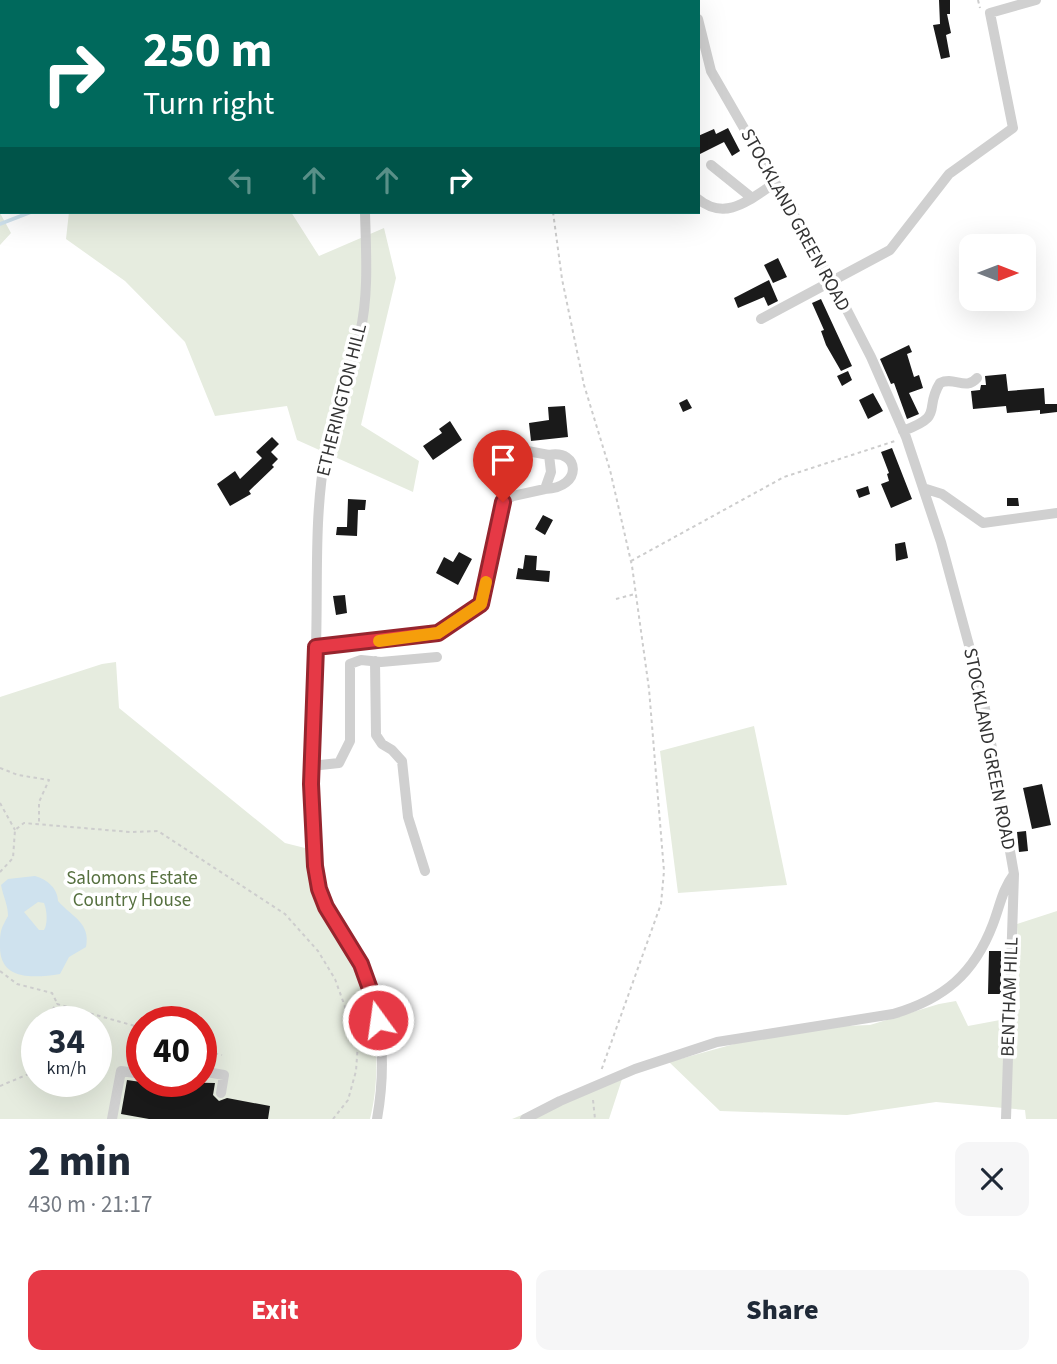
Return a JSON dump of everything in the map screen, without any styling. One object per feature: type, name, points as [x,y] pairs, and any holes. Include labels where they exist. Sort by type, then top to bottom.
[{"type":"street","points":[[761,319],[890,250],[950,174],[1013,128],[990,13],[1001,5],[1036,0]]},
{"type":"street","name":"STOCKLAND GREEN ROAD","points":[[525,1119],[635,1069],[717,1042],[893,1014],[918,1007],[936,998],[959,978],[983,947],[1004,887],[1014,874],[983,697],[942,542],[905,434],[871,357],[832,281],[711,71],[700,27]]},
{"type":"street","points":[[711,164],[752,198]]},
{"type":"street","points":[[700,201],[709,208],[721,210],[752,198],[775,183]]},
{"type":"street","name":"ETHERINGTON HILL","points":[[365,214],[367,277],[360,331],[325,454],[317,514],[312,766],[315,866],[319,889],[326,907],[361,964],[378,1020],[382,1080],[377,1119]]},
{"type":"street","points":[[905,434],[930,415],[940,383],[950,379],[965,385],[971,384],[976,378]]},
{"type":"street","points":[[316,647],[438,633],[481,604],[503,502],[513,496],[559,488],[567,484],[572,473],[572,464],[567,457],[558,453],[522,450]]},
{"type":"street","points":[[545,489],[551,472],[549,454]]},
{"type":"street","points":[[923,488],[942,494],[983,523],[1057,513]]},
{"type":"street","points":[[312,766],[339,763],[350,741],[350,664],[361,660],[437,657]]},
{"type":"street","points":[[375,661],[376,736],[402,761],[408,817],[425,871]]},
{"type":"street","name":"BENTHAM HILL","points":[[1006,1119],[1014,874]]},
{"type":"street","points":[[112,1119],[121,1070],[126,1071]]},
{"type":"street","points":[[217,1074],[224,1075],[221,1093]]},
{"type":"path","points":[[553,214],[562,279],[584,385],[610,470],[631,561],[657,761],[663,891],[661,904],[597,1085],[592,1103],[595,1119]]},
{"type":"path","points":[[631,561],[784,477],[905,434]]},
{"type":"path","points":[[616,598],[636,593]]},
{"type":"path","points":[[0,768],[18,775],[49,780],[39,802],[38,826]]},
{"type":"path","points":[[0,803],[15,830],[13,858],[0,872]]},
{"type":"path","points":[[15,830],[24,823],[130,832],[158,831],[285,914],[318,951],[335,979],[358,1043],[356,1071],[348,1100],[333,1119]]},
{"type":"path","points":[[0,971],[17,984],[52,993],[57,1004],[66,1006]]},
{"type":"path","points":[[217,1054],[222,1055]]},
{"type":"path","points":[[0,1086],[21,1077]]},
{"type":"green space","points":[[0,214],[1,214],[11,233],[0,245]]},
{"type":"green space","points":[[69,214],[292,214],[319,256],[384,228],[396,278],[361,425],[419,461],[413,492],[297,440],[287,406],[215,416],[185,342],[125,281],[66,239]]},
{"type":"green space","name":"Salomons Estate Country House","points":[[116,662],[119,708],[285,843],[309,849],[318,902],[355,967],[371,1010],[376,1047],[376,1085],[370,1119],[0,1119],[0,697],[102,664]]},
{"type":"green space","points":[[754,726],[787,885],[678,893],[660,751]]},
{"type":"green space","points":[[1057,911],[1057,1119],[1026,1119],[1025,1110],[936,1102],[847,1115],[720,1111],[669,1062],[792,1028],[870,1025],[956,1001],[968,1026],[1000,1020],[1020,1009],[1017,924]]},
{"type":"green space","points":[[624,1073],[609,1119],[512,1119]]},
{"type":"water","points":[[35,876],[44,879],[54,889],[58,901],[83,926],[87,939],[86,947],[69,957],[60,974],[20,975],[6,966],[0,941],[8,912],[1,885],[8,879]],"holes":[[[38,902],[44,903],[46,924],[44,930],[39,930],[24,912]]]},
{"type":"building","points":[[939,0],[950,0],[950,14],[947,14],[951,33],[946,35],[950,57],[941,59],[933,25],[940,24]]},
{"type":"building","points":[[728,128],[740,151],[732,156],[724,142],[700,154],[700,135],[714,129],[716,134]]},
{"type":"building","points":[[778,258],[787,277],[773,283],[764,265]]},
{"type":"building","points":[[769,280],[778,301],[768,306],[764,297],[738,308],[734,298]]},
{"type":"building","points":[[821,299],[852,366],[841,371],[826,345],[821,331],[824,330],[812,303]]},
{"type":"building","points":[[909,345],[912,352],[907,354],[914,377],[919,375],[923,388],[909,393],[919,414],[907,419],[894,383],[891,384],[880,359]]},
{"type":"building","points":[[848,371],[852,380],[842,386],[837,376]]},
{"type":"building","points":[[1006,374],[1008,391],[1044,388],[1045,404],[1057,404],[1057,412],[1040,414],[1040,410],[1007,413],[1006,406],[973,409],[971,391],[980,390],[981,385],[986,385],[985,376]]},
{"type":"building","points":[[873,393],[883,411],[868,419],[859,400]]},
{"type":"building","points":[[687,399],[692,408],[683,412],[679,403]]},
{"type":"building","points":[[565,406],[568,437],[531,441],[529,423],[549,420],[548,407]]},
{"type":"building","points":[[450,421],[462,440],[433,460],[423,446],[442,433],[439,429]]},
{"type":"building","points":[[272,437],[279,444],[271,452],[278,459],[272,465],[274,467],[249,491],[251,494],[230,506],[217,484],[235,471],[240,479],[262,458],[256,452]]},
{"type":"building","points":[[892,448],[912,499],[891,508],[881,484],[889,481],[889,473],[881,452]]},
{"type":"building","points":[[868,486],[870,494],[859,498],[856,490]]},
{"type":"building","points":[[1007,498],[1018,498],[1019,506],[1007,506]]},
{"type":"building","points":[[348,499],[366,500],[365,510],[358,510],[357,536],[336,535],[337,527],[347,527]]},
{"type":"building","points":[[543,515],[553,520],[545,535],[535,529]]},
{"type":"building","points":[[905,542],[908,558],[896,561],[895,544]]},
{"type":"building","points":[[459,552],[472,559],[458,585],[436,573],[444,557],[453,562]]},
{"type":"building","points":[[525,555],[537,556],[536,570],[550,571],[549,582],[516,579],[518,568],[523,569]]},
{"type":"building","points":[[345,595],[347,613],[336,615],[333,596]]},
{"type":"building","points":[[1042,784],[1051,825],[1032,829],[1023,788]]},
{"type":"building","points":[[1026,831],[1028,851],[1019,852],[1017,832]]},
{"type":"building","points":[[989,951],[1001,951],[1001,994],[988,994]]},
{"type":"building","points":[[126,1086],[126,1097],[215,1097],[219,1101],[227,1098],[270,1106],[268,1119],[149,1119],[121,1114]]},
{"type":"waterway","points":[[0,224],[26,214]]},
{"type":"slow traffic","points":[[379,641],[438,633],[481,604],[486,582]]},
{"type":"route","points":[[378,1020],[361,964],[326,907],[315,866],[311,784],[316,647],[438,633],[481,604],[503,502]]}]
